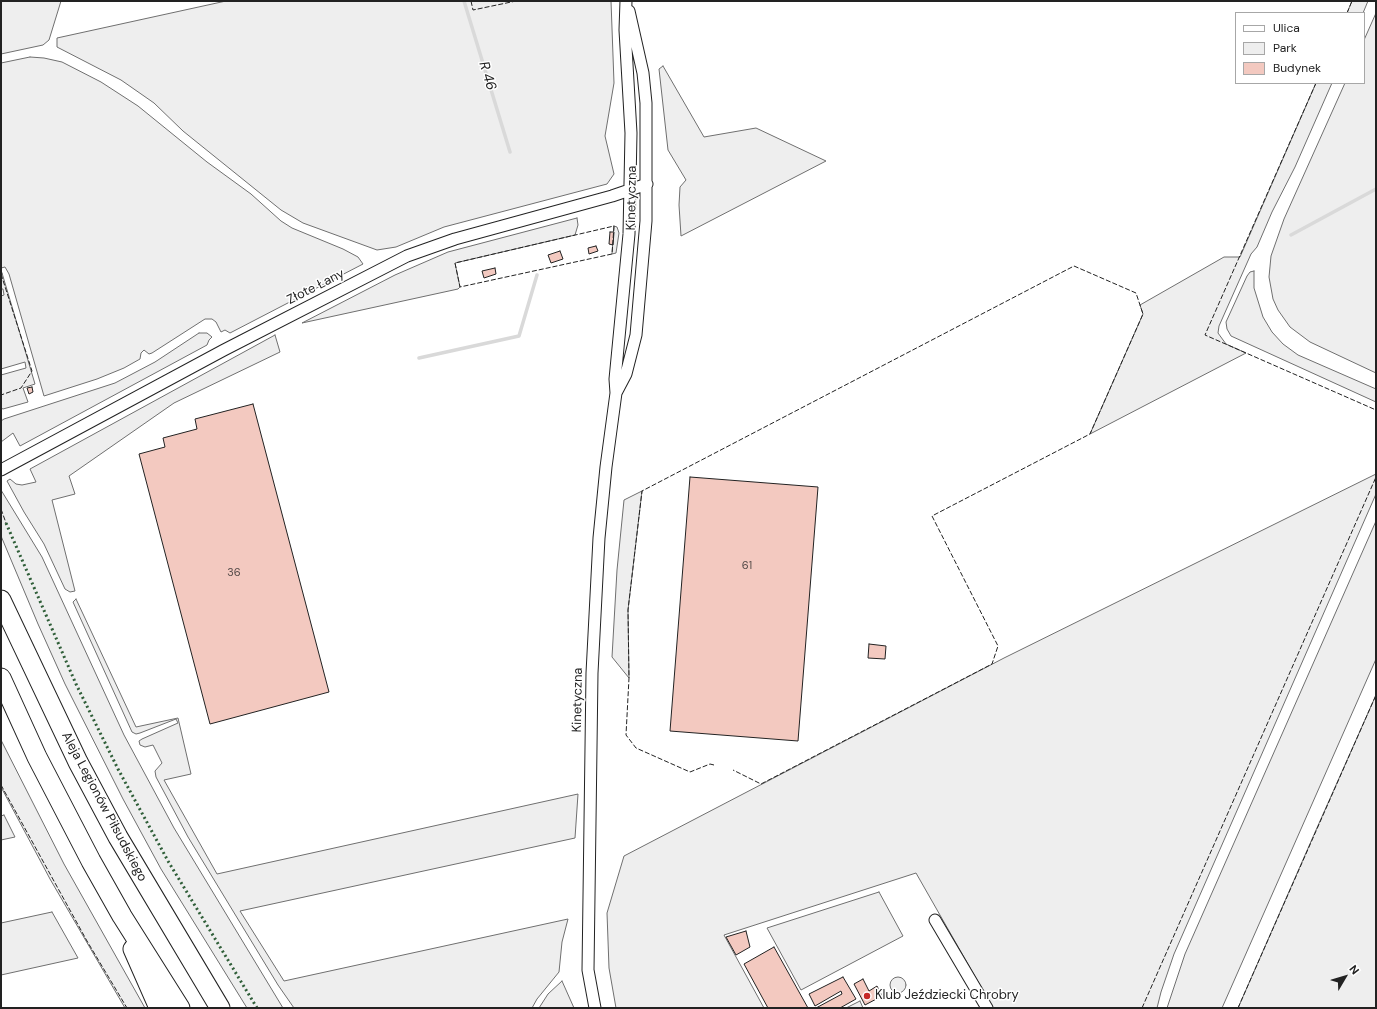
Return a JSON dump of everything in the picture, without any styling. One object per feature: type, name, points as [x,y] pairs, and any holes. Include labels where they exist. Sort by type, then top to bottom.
[{"type":"highway","name":"Aleja Legionów Piłsudskiego","points":[[1,600],[78,762],[118,837],[220,1008]]},
{"type":"highway","points":[[1,678],[37,757],[115,903],[180,1008]]},
{"type":"highway","points":[[115,903],[147,984],[159,1008]]},
{"type":"highway","points":[[198,970],[230,1008]]},
{"type":"street","name":"Kinetyczna","points":[[616,393],[626,374],[636,335],[644,247],[646,184],[646,103],[643,73],[626,1]]},
{"type":"street","name":"Kinetyczna","points":[[595,1008],[588,970],[592,673],[599,538],[606,467],[616,393],[615,379],[628,248],[630,190],[630,102],[625,30],[626,1]]},
{"type":"street","name":"Złote Łany","points":[[1,470],[224,350],[407,256],[455,239],[630,190],[646,184]]},
{"type":"street","points":[[935,920],[986,1008]]},
{"type":"green space","points":[[1,1],[61,1],[49,40],[43,45],[1,54]]},
{"type":"green space","points":[[226,1],[611,1],[614,83],[605,136],[614,174],[607,184],[444,227],[396,247],[377,250],[303,223],[281,210],[183,131],[154,103],[121,80],[57,47],[57,38]]},
{"type":"green space","points":[[1352,1],[1368,1],[1363,12],[1347,12]]},
{"type":"green space","points":[[1376,13],[1376,373],[1310,342],[1290,327],[1278,310],[1273,299],[1269,277],[1271,256],[1284,219],[1345,84],[1365,84],[1365,38]]},
{"type":"green space","points":[[30,57],[62,62],[101,82],[138,106],[207,162],[251,194],[281,221],[292,228],[343,249],[358,257],[363,264],[230,333],[225,330],[221,332],[216,322],[212,319],[205,319],[152,353],[149,354],[144,350],[141,353],[140,359],[124,368],[97,379],[44,396],[9,274],[5,267],[1,268],[1,63]]},
{"type":"green space","points":[[663,66],[704,137],[756,128],[826,161],[681,236],[679,205],[680,187],[686,180],[668,150],[659,69]]},
{"type":"green space","points":[[1316,84],[1332,84],[1295,167],[1272,212],[1257,247],[1251,254],[1219,326],[1218,333],[1226,344],[1246,353],[1090,434],[1143,314],[1140,305],[1224,257],[1240,257]]},
{"type":"green space","points":[[577,218],[578,225],[575,235],[455,263],[460,287],[458,289],[302,323],[395,275],[448,252]]},
{"type":"green space","points":[[614,226],[617,227],[619,233],[616,253],[612,254]]},
{"type":"green space","points":[[1254,271],[1254,288],[1263,317],[1272,332],[1283,344],[1298,355],[1376,389],[1376,402],[1231,336],[1227,329],[1226,322],[1247,276],[1250,272]]},
{"type":"green space","points":[[2,273],[35,384],[23,388],[28,402],[3,409],[1,408],[1,375],[26,368],[25,362],[1,369],[1,296],[4,295],[3,289],[1,289]]},
{"type":"green space","points":[[199,333],[207,333],[212,337],[207,345],[20,446],[13,433],[1,442],[1,421],[4,419],[115,383],[155,362]]},
{"type":"green space","points":[[275,335],[280,352],[174,403],[69,476],[75,494],[52,500],[75,591],[70,592],[65,589],[44,544],[7,481],[10,479],[16,484],[22,485],[36,482],[30,469]]},
{"type":"green space","points":[[1376,474],[1376,494],[1174,954],[1157,1008],[993,1008],[916,873],[724,935],[764,1008],[616,1008],[609,968],[607,913],[624,856],[1004,658]]},
{"type":"green space","points":[[1,490],[42,557],[124,735],[174,828],[283,1008],[247,1008],[161,869],[123,799],[65,684],[38,624],[1,536]]},
{"type":"green space","points":[[642,491],[628,610],[629,678],[612,657],[617,570],[624,500]]},
{"type":"green space","points":[[1376,521],[1376,659],[1222,1008],[1167,1008],[1185,954]]},
{"type":"green space","points":[[76,599],[136,727],[178,718],[191,774],[164,780],[217,874],[578,794],[575,838],[240,911],[284,981],[568,919],[562,942],[559,972],[537,999],[532,1008],[294,1008],[278,985],[188,837],[156,777],[155,771],[162,763],[153,745],[145,747],[140,745],[139,741],[142,739],[178,723],[176,719],[140,733],[136,734],[132,732],[73,602]]},
{"type":"green space","points":[[1376,695],[1376,1008],[1238,1008],[1316,830]]},
{"type":"green space","points":[[1,740],[64,864],[145,1008],[125,1008],[50,879],[1,787]]},
{"type":"green space","points":[[4,815],[15,837],[1,840],[1,816]]},
{"type":"green space","points":[[879,892],[903,936],[801,990],[767,928]]},
{"type":"green space","points":[[52,912],[78,958],[1,975],[1,923]]},
{"type":"green space","points":[[895,977],[901,977],[906,982],[904,991],[901,993],[895,993],[890,988],[890,982]]},
{"type":"green space","points":[[562,981],[574,1008],[539,1008],[548,994]]},
{"type":"green space","points":[[860,1001],[863,1008],[846,1008]]},
{"type":"building","points":[[610,232],[614,232],[613,245],[609,244]]},
{"type":"building","points":[[596,246],[598,251],[589,254],[588,248]]},
{"type":"building","points":[[560,251],[563,259],[551,263],[548,255]]},
{"type":"building","points":[[495,268],[496,274],[484,278],[482,271]]},
{"type":"building","points":[[32,387],[33,392],[29,394],[27,388]]},
{"type":"building","points":[[253,404],[329,692],[210,724],[139,454],[165,447],[163,438],[197,429],[195,419]]},
{"type":"building","points":[[690,477],[818,487],[798,741],[670,731]]},
{"type":"building","points":[[869,644],[886,646],[885,659],[868,658]]},
{"type":"building","points":[[746,931],[750,947],[736,955],[726,937]]},
{"type":"building","points":[[774,947],[808,1008],[768,1008],[744,964]]},
{"type":"building","points":[[843,977],[856,999],[840,1008],[816,1008],[842,994],[841,991],[815,1006],[809,994]]},
{"type":"building","points":[[863,979],[869,991],[877,986],[882,996],[865,1005],[854,984]]},
{"type":"waterway","name":"R 46","points":[[464,1],[510,152]]},
{"type":"waterway","points":[[1291,235],[1376,189]]},
{"type":"waterway","points":[[419,358],[519,336],[537,275]]},
{"type":"hedge","points":[[6,523],[76,684],[118,769],[168,861],[257,1008]]},
{"type":"fence","points":[[471,1],[473,10],[516,1]]},
{"type":"fence","points":[[1347,12],[1352,1]]},
{"type":"fence","points":[[1316,84],[1205,335],[1376,410]]},
{"type":"fence","points":[[614,226],[612,254],[460,287],[455,263],[614,226]]},
{"type":"fence","points":[[714,765],[710,764],[690,772],[636,748],[626,735],[629,678],[628,610],[642,491],[1074,266],[1136,293],[1143,314],[1090,434],[932,516],[998,646],[992,664],[761,784],[733,770]]},
{"type":"fence","points":[[1,274],[32,371],[21,388],[1,395]]},
{"type":"fence","points":[[1142,1008],[1376,477]]},
{"type":"fence","points":[[1,509],[6,523]]},
{"type":"fence","points":[[1238,1008],[1376,695]]},
{"type":"fence","points":[[1,785],[87,941],[127,1008]]},
{"type":"place","name":"Klub Jeździecki Chrobry","points":[[867,996]]}]
